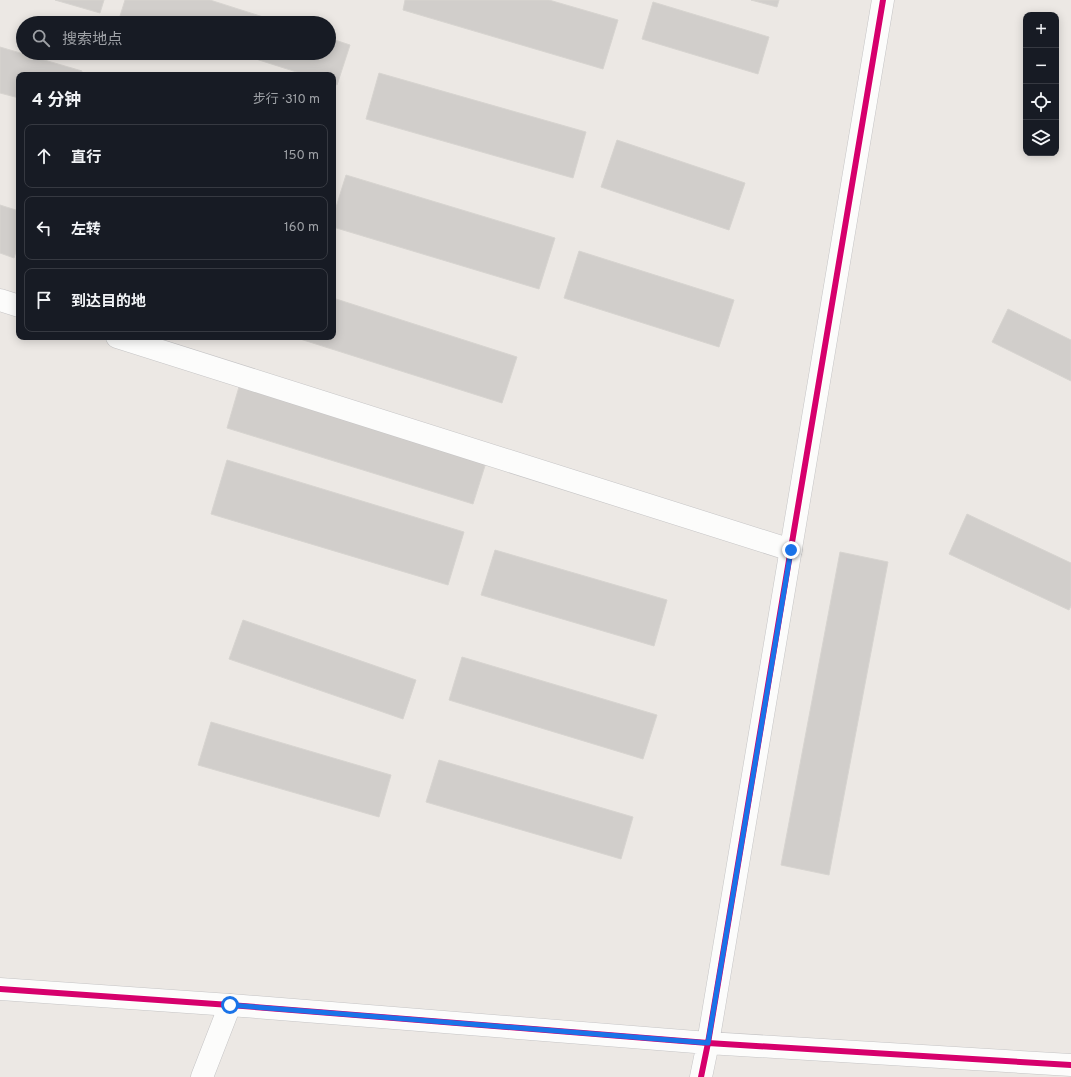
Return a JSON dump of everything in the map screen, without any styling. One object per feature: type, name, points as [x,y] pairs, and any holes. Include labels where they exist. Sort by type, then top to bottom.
[{"type":"street","points":[[701,1077],[708,1043],[883,0]]},
{"type":"street","points":[[0,300],[16,305]]},
{"type":"street","points":[[126,340],[791,550]]},
{"type":"street","points":[[0,989],[230,1005],[708,1043],[1071,1065]]},
{"type":"street","points":[[202,1077],[230,1005]]},
{"type":"building","points":[[55,0],[104,0],[100,13]]},
{"type":"building","points":[[125,0],[210,0],[260,16],[120,16]]},
{"type":"building","points":[[405,0],[549,0],[618,20],[603,69],[403,10]]},
{"type":"building","points":[[751,0],[779,0],[777,7]]},
{"type":"building","points":[[653,2],[769,37],[758,74],[642,39]]},
{"type":"building","points":[[336,40],[350,45],[337,85],[336,72],[297,72],[259,60],[336,60]]},
{"type":"building","points":[[0,47],[16,52],[16,60],[44,60],[82,71],[16,72],[16,97],[0,93]]},
{"type":"building","points":[[379,73],[586,132],[573,178],[366,119]]},
{"type":"building","points":[[617,140],[745,183],[729,230],[601,187]]},
{"type":"building","points":[[346,175],[555,238],[539,289],[336,228],[336,207]]},
{"type":"building","points":[[0,205],[16,210],[16,252],[14,258],[0,253]]},
{"type":"building","points":[[579,251],[734,300],[719,347],[564,298]]},
{"type":"building","points":[[336,299],[517,357],[502,403],[303,340],[336,340]]},
{"type":"building","points":[[1008,309],[1071,340],[1071,381],[992,342]]},
{"type":"building","points":[[241,380],[488,456],[473,504],[227,428]]},
{"type":"building","points":[[227,460],[464,532],[448,585],[211,514]]},
{"type":"building","points":[[967,514],[1071,563],[1071,606],[1069,610],[949,554]]},
{"type":"building","points":[[495,550],[667,600],[654,646],[481,595]]},
{"type":"building","points":[[840,552],[888,562],[829,875],[781,865]]},
{"type":"building","points":[[243,620],[416,680],[403,719],[229,659]]},
{"type":"building","points":[[462,657],[657,715],[643,759],[449,700]]},
{"type":"building","points":[[211,722],[391,775],[379,817],[198,765]]},
{"type":"building","points":[[439,760],[633,817],[621,859],[426,802]]},
{"type":"cycle path","points":[[701,1077],[708,1043],[883,0]]},
{"type":"cycle path","points":[[0,989],[230,1005],[708,1043],[1071,1065]]},
{"type":"route","points":[[230,1005],[708,1043],[791,550]]}]
